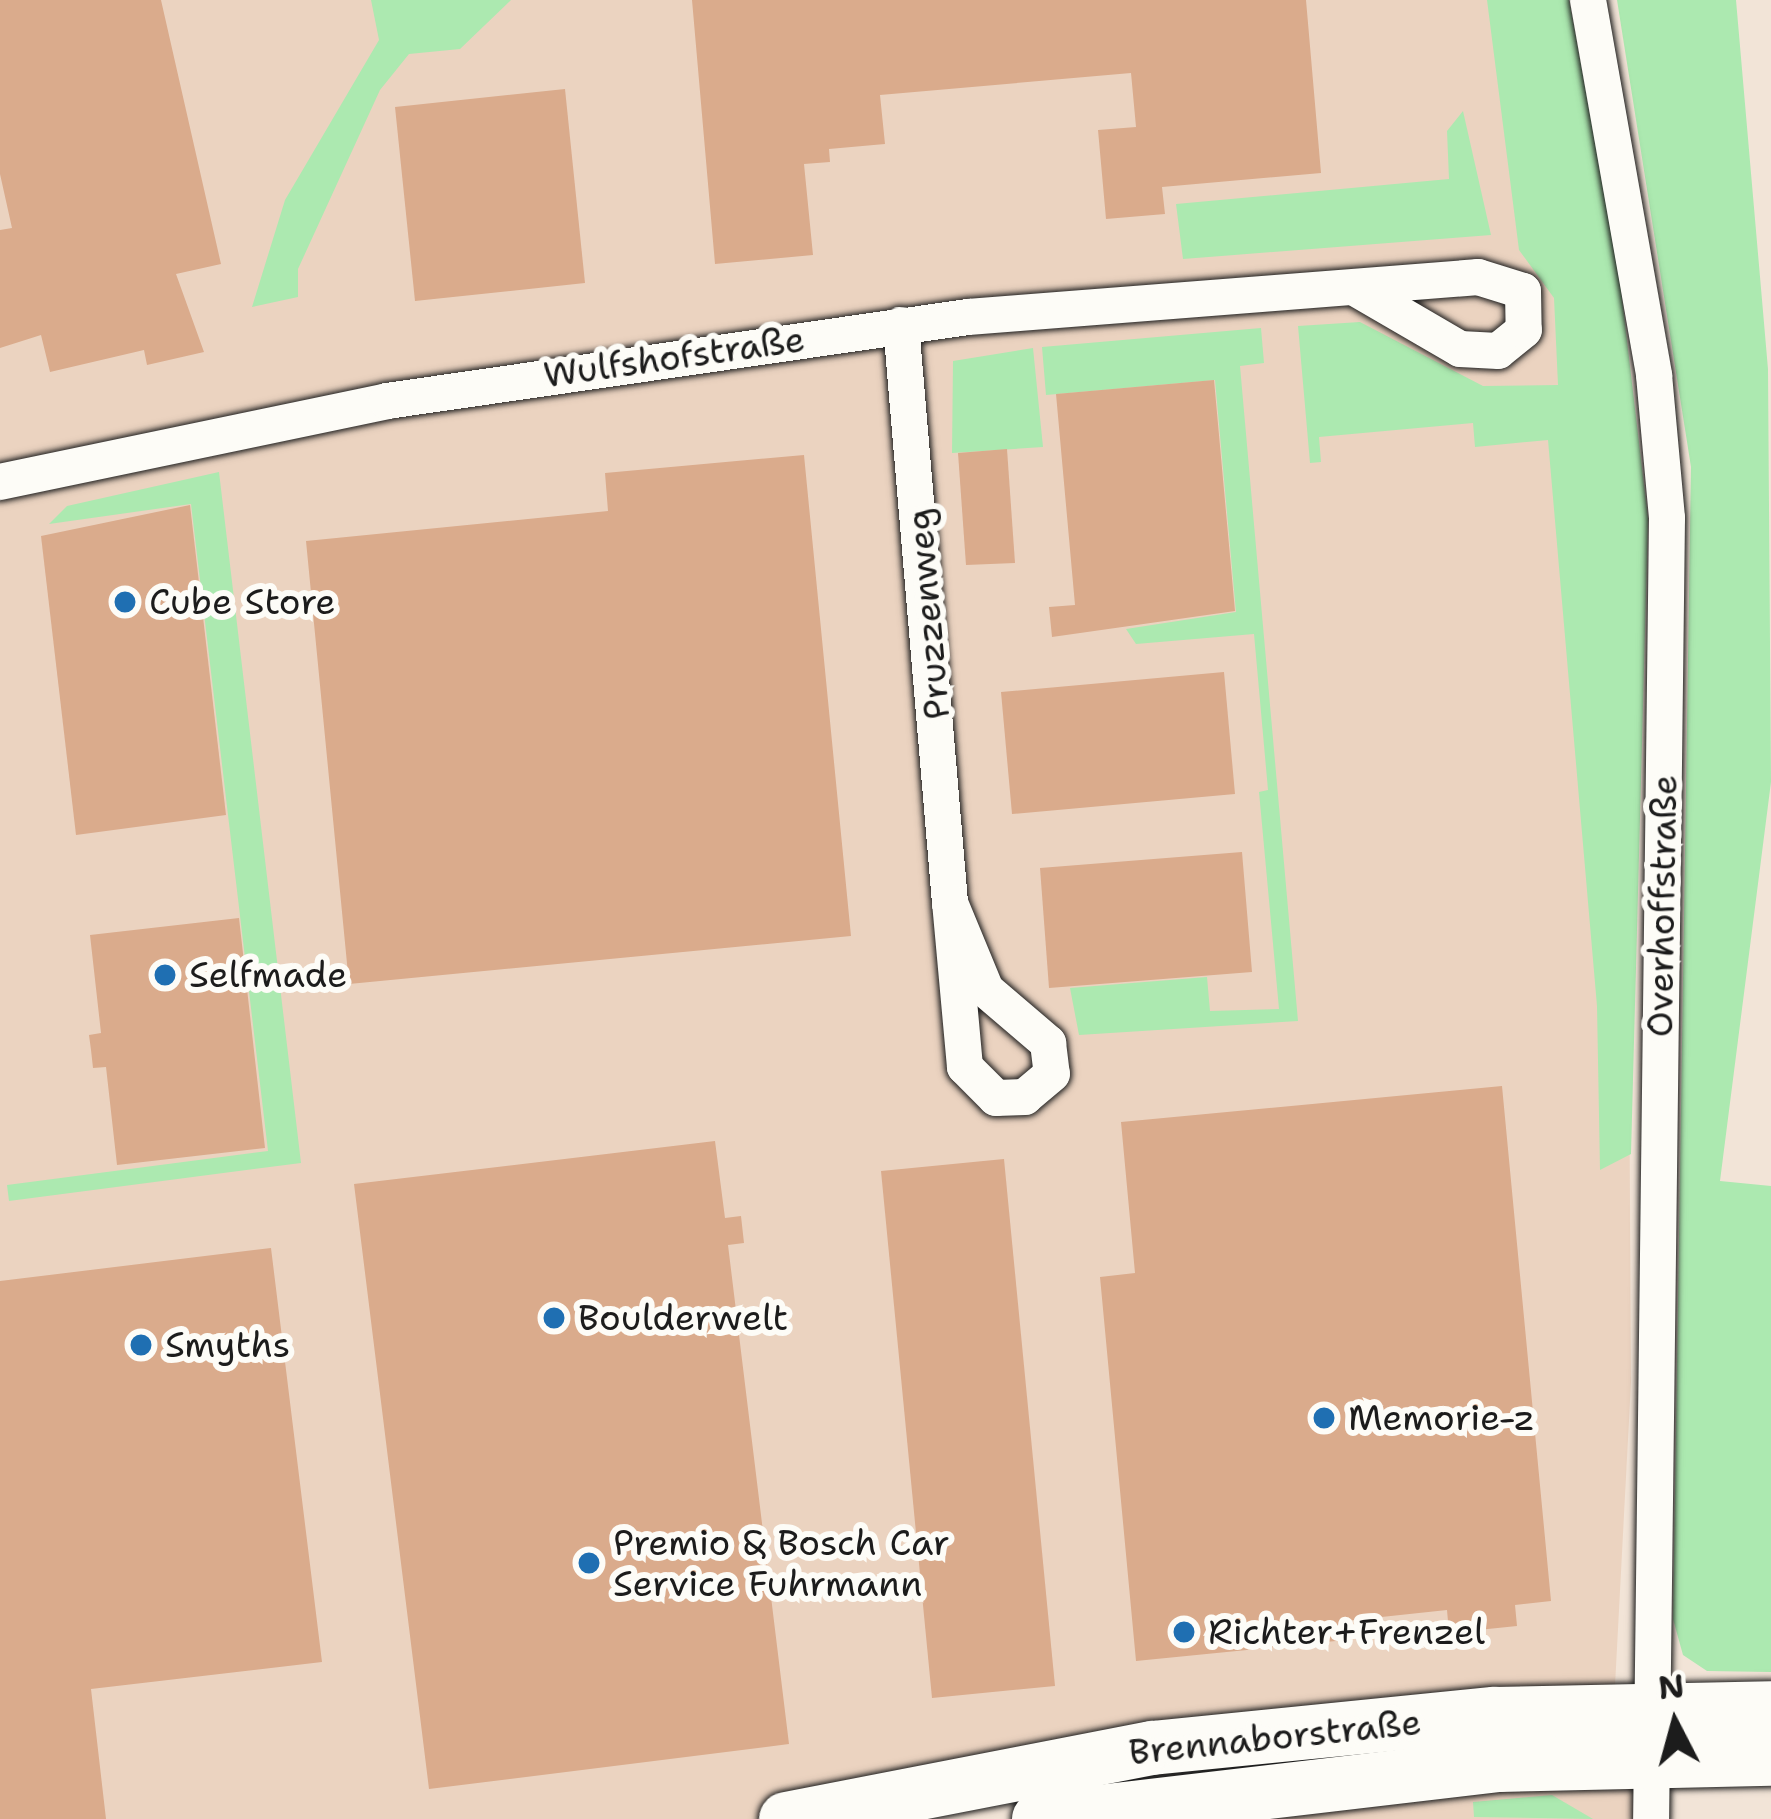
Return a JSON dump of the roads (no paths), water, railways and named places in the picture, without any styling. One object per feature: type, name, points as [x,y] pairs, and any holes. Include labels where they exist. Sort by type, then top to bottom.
[{"type":"main road","name":"Brennaborstraße","points":[[1650,1737],[1771,1708]]},
{"type":"main road","name":"Brennaborstraße","points":[[786,1819],[1105,1781],[1495,1714],[1771,1759]]},
{"type":"main road","name":"Brennaborstraße","points":[[1040,1819],[1105,1781]]},
{"type":"street","name":"Overhoffstraße","points":[[1588,0],[1654,375],[1667,518],[1652,1819]]},
{"type":"street","name":"Wulfshofstraße","points":[[0,482],[387,401],[901,325],[1357,289]]},
{"type":"street","name":"Pruzzenweg","points":[[901,325],[950,903],[965,1067],[996,1098],[1025,1097],[1052,1074],[1048,1043],[986,990],[950,903]]},
{"type":"place","name":"Cube Store","points":[[125,602]]},
{"type":"place","name":"Selfmade","points":[[165,975]]},
{"type":"place","name":"Boulderwelt","points":[[554,1318]]},
{"type":"place","name":"Smyths","points":[[141,1345]]},
{"type":"place","name":"Memorie-z","points":[[1324,1418]]},
{"type":"place","name":"Premio & Bosch Car Service Fuhrmann","points":[[589,1563]]},
{"type":"place","name":"Richter+Frenzel","points":[[1184,1632]]}]
